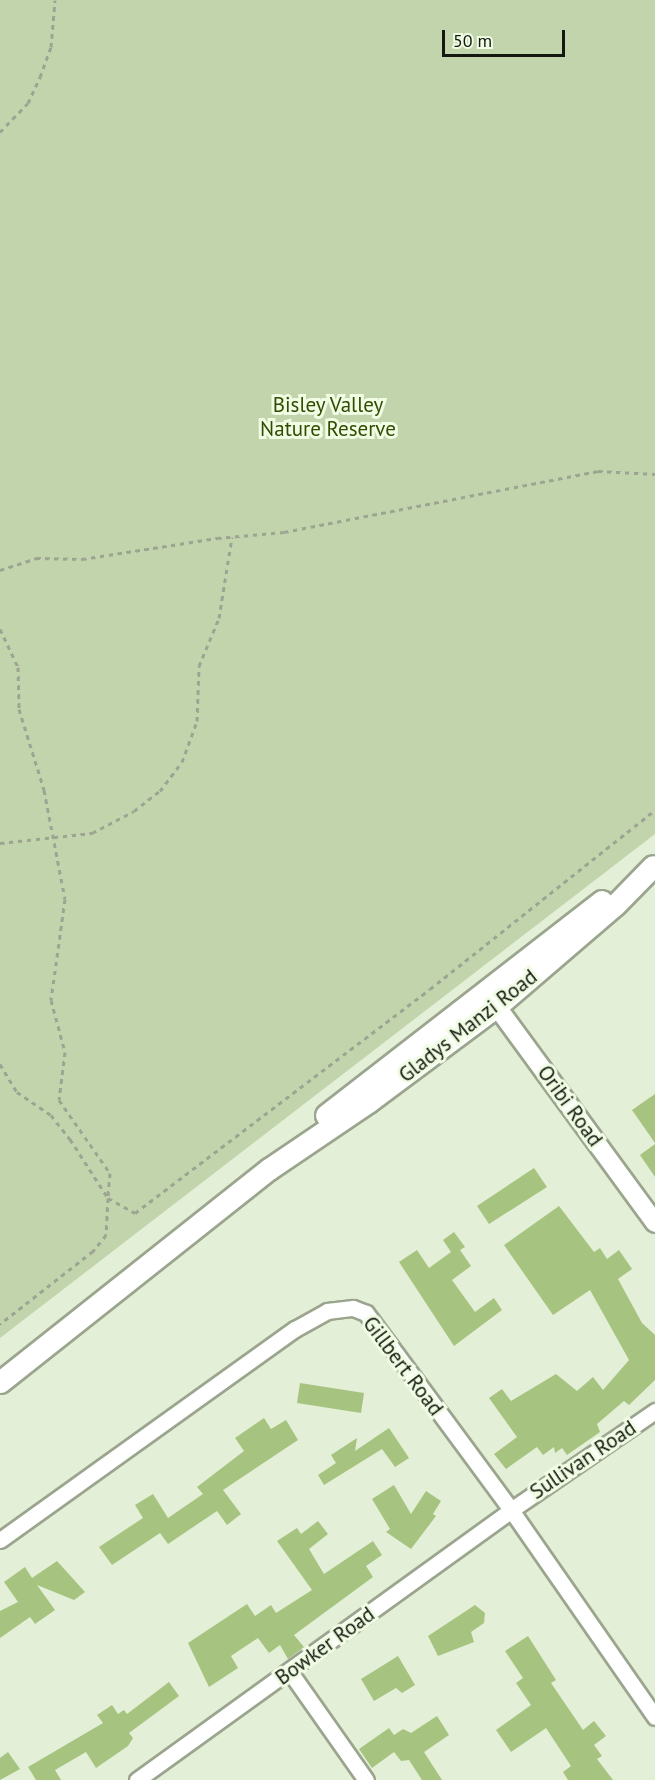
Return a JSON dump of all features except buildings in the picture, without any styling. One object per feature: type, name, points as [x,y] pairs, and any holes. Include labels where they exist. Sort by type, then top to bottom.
[{"type":"main road","name":"Gladys Manzi Road","points":[[0,1382],[269,1169],[301,1136],[491,998],[563,929],[654,866]]},
{"type":"street","name":"Oribi Road","points":[[491,998],[655,1222]]},
{"type":"street","name":"Gillbert Road","points":[[0,1540],[295,1329],[339,1308],[366,1313],[511,1510],[655,1717]]},
{"type":"street","name":"Sullivan Road","points":[[511,1510],[655,1411]]},
{"type":"street","name":"Bowker Road","points":[[137,1780],[290,1672],[511,1510]]},
{"type":"street","points":[[290,1672],[366,1780]]},
{"type":"path","points":[[0,132],[27,103],[40,77],[51,48],[55,0]]},
{"type":"path","points":[[0,570],[36,558],[82,559],[232,537],[284,532],[399,508],[474,498],[598,471],[655,474]]},
{"type":"path","points":[[0,843],[92,833],[134,811],[160,791],[182,762],[197,721],[199,666],[219,618],[232,537]]},
{"type":"path","points":[[0,629],[18,667],[19,709],[56,838],[65,899],[51,1000],[64,1052],[59,1100],[110,1173],[106,1235],[93,1251],[0,1324]]},
{"type":"path","points":[[0,1064],[18,1092],[51,1115],[70,1138],[108,1198],[135,1213],[420,996],[655,810]]},
{"type":"green space","name":"Bisley Valley Nature Reserve","points":[[0,0],[655,0],[655,834],[0,1338]]}]
